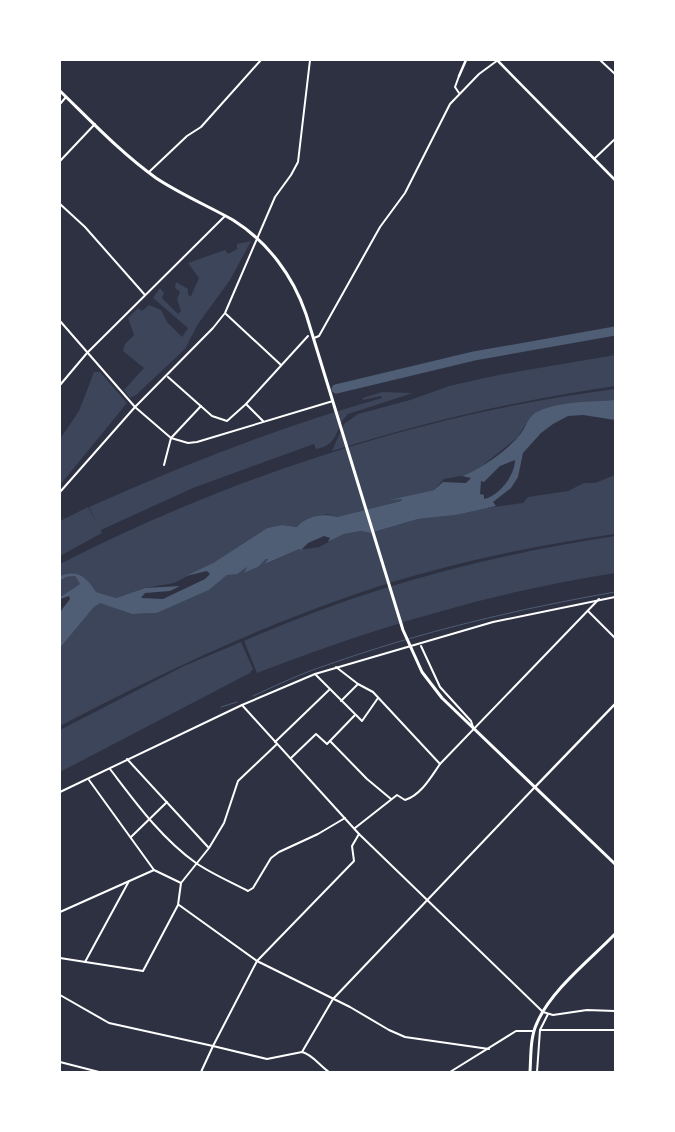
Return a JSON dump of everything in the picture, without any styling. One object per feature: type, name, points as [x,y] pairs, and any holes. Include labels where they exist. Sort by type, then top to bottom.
[{"type":"main road","points":[[60,91],[149,172],[174,189],[225,216],[258,240],[280,264],[295,288],[314,338],[413,656],[422,672],[442,698],[615,864]]},
{"type":"main road","points":[[530,1072],[534,1032],[543,1012],[553,998],[615,934]]},
{"type":"street","points":[[149,172],[187,136],[201,127],[261,60]]},
{"type":"street","points":[[60,492],[135,407],[167,376],[225,313],[275,197],[292,175],[298,162],[310,60]]},
{"type":"street","points":[[459,93],[455,87],[466,60]]},
{"type":"street","points":[[314,338],[319,336],[380,227],[405,193],[450,104],[478,74],[498,60],[615,180]]},
{"type":"street","points":[[600,60],[615,74]]},
{"type":"street","points":[[60,104],[66,97]]},
{"type":"street","points":[[60,161],[95,124]]},
{"type":"street","points":[[594,159],[615,139]]},
{"type":"street","points":[[60,204],[85,227],[146,295]]},
{"type":"street","points":[[60,385],[87,353],[225,216]]},
{"type":"street","points":[[225,313],[281,365]]},
{"type":"street","points":[[60,321],[135,407],[172,438],[188,443],[333,401]]},
{"type":"street","points":[[167,376],[218,419],[227,421],[246,404],[308,336]]},
{"type":"street","points":[[246,404],[263,421]]},
{"type":"street","points":[[164,465],[172,438],[201,406]]},
{"type":"street","points":[[60,792],[89,780],[126,759],[242,705],[315,674],[420,645],[493,622],[615,597]]},
{"type":"street","points":[[355,828],[397,795],[405,800],[408,799],[427,783],[440,764],[600,599]]},
{"type":"street","points":[[588,611],[615,638]]},
{"type":"street","points":[[420,645],[440,687],[471,721],[474,729]]},
{"type":"street","points":[[336,667],[358,684],[373,692],[440,764]]},
{"type":"street","points":[[315,674],[362,721],[378,698]]},
{"type":"street","points":[[341,701],[358,684]]},
{"type":"street","points":[[60,958],[143,971],[178,905],[181,883],[209,848],[224,823],[238,781],[329,689]]},
{"type":"street","points":[[302,1052],[333,999],[615,704]]},
{"type":"street","points":[[242,705],[359,834],[426,901],[472,942],[543,1012],[549,1014],[587,1010],[615,1011]]},
{"type":"street","points":[[290,759],[316,734],[327,744],[355,715]]},
{"type":"street","points":[[330,741],[367,780],[391,799]]},
{"type":"street","points":[[126,759],[209,848]]},
{"type":"street","points":[[110,768],[149,821],[196,863],[248,891],[253,888],[271,858],[345,818]]},
{"type":"street","points":[[89,780],[154,870],[181,883]]},
{"type":"street","points":[[131,838],[167,802]]},
{"type":"street","points":[[201,1072],[257,961],[354,861],[352,846],[359,834]]},
{"type":"street","points":[[60,912],[154,870]]},
{"type":"street","points":[[85,962],[128,881]]},
{"type":"street","points":[[178,905],[257,961],[405,1036],[489,1049]]},
{"type":"street","points":[[60,995],[109,1023],[267,1059],[302,1052],[307,1053],[319,1066],[329,1072]]},
{"type":"street","points":[[537,1072],[540,1030],[549,1014]]},
{"type":"street","points":[[540,1030],[615,1030]]},
{"type":"street","points":[[450,1072],[516,1031],[534,1032]]},
{"type":"street","points":[[60,1062],[99,1072]]},
{"type":"shaded area","points":[[251,241],[230,280],[198,324],[185,349],[136,395],[130,398],[124,390],[144,368],[123,351],[125,344],[134,335],[128,318],[138,308],[142,311],[149,305],[161,310],[167,322],[182,337],[188,328],[153,298],[160,288],[164,293],[162,298],[178,314],[181,311],[177,299],[180,292],[175,288],[176,282],[188,289],[188,295],[191,296],[199,278],[188,263],[225,250],[228,254],[237,249],[237,244]]},
{"type":"shaded area","points":[[615,355],[615,386],[543,398],[472,413],[332,451],[344,424],[358,414],[410,400],[449,386],[498,375]]},
{"type":"shaded area","points":[[94,372],[100,372],[127,403],[60,485],[60,439],[79,411]]},
{"type":"shaded area","points":[[615,389],[615,400],[556,406],[525,425],[518,437],[472,474],[444,479],[434,490],[394,499],[402,499],[401,501],[337,517],[327,514],[297,527],[282,525],[267,528],[213,563],[174,583],[145,588],[116,598],[95,592],[89,582],[76,574],[60,576],[60,564],[125,532],[192,503],[330,453],[472,414]]},
{"type":"shaded area","points":[[382,392],[413,393],[348,414],[333,440],[324,447],[316,449],[314,444],[193,488],[101,530],[102,533],[60,556],[60,521],[88,507],[96,521],[89,507],[233,447],[307,421],[382,398],[381,396],[363,400],[363,398]]},
{"type":"shaded area","points":[[615,400],[615,420],[583,415],[568,416],[541,433],[523,453],[518,477],[511,488],[493,502],[496,506],[456,515],[418,519],[370,533],[361,531],[344,534],[328,542],[330,538],[324,536],[308,543],[300,551],[300,549],[265,564],[268,559],[266,559],[258,567],[244,573],[247,567],[237,574],[227,575],[209,590],[157,613],[132,614],[100,603],[94,607],[60,648],[60,612],[70,599],[69,596],[60,599],[60,597],[80,584],[75,576],[66,577],[60,581],[60,576],[72,573],[77,574],[89,582],[96,592],[116,598],[145,588],[180,586],[170,591],[145,593],[141,598],[163,599],[205,579],[210,574],[207,571],[186,576],[213,563],[267,528],[282,525],[297,527],[305,520],[316,516],[327,515],[337,517],[401,501],[402,499],[389,500],[434,490],[443,482],[466,483],[471,478],[462,476],[484,465],[507,448],[521,434],[529,419],[535,413],[557,405]],"holes":[[[515,460],[505,484],[495,494],[484,499],[484,495],[480,494],[481,481],[484,482],[500,466]]]},
{"type":"shaded area","points":[[615,475],[615,534],[545,545],[441,568],[339,600],[232,642],[128,691],[60,726],[60,648],[100,602],[132,614],[157,613],[209,590],[227,575],[247,567],[244,573],[258,567],[266,559],[268,559],[266,564],[297,550],[319,547],[344,534],[361,531],[370,533],[418,519],[456,515],[480,509],[523,503],[528,497],[568,491],[584,483],[595,483]]},
{"type":"shaded area","points":[[615,536],[615,573],[523,590],[433,613],[345,641],[257,673],[244,641],[333,605],[426,576],[520,553]]},
{"type":"shaded area","points":[[75,576],[80,584],[60,597],[60,581],[66,577]]},
{"type":"shaded area","points":[[241,642],[253,669],[250,673],[60,772],[60,730],[184,666]]},
{"type":"waterway","points":[[336,389],[474,356],[615,331]]},
{"type":"waterway","points":[[253,696],[318,668],[398,642],[469,622],[615,592]]},
{"type":"waterway","points":[[221,707],[237,702]]}]
